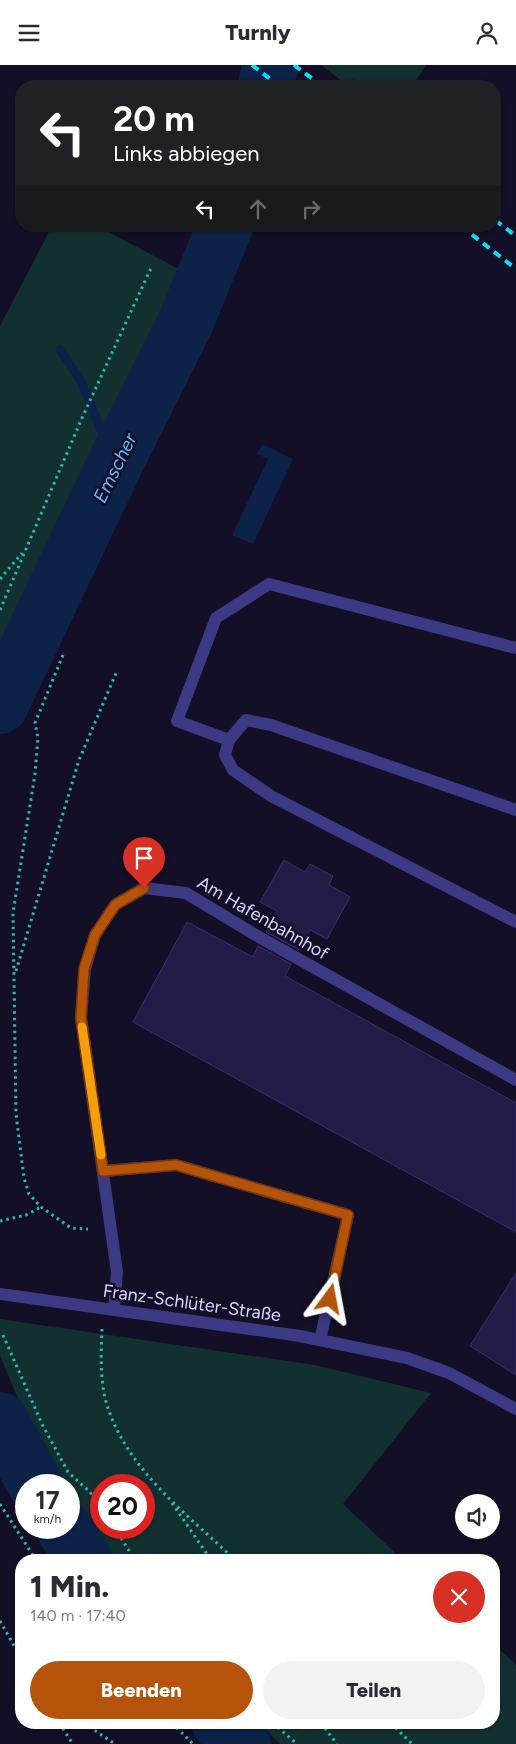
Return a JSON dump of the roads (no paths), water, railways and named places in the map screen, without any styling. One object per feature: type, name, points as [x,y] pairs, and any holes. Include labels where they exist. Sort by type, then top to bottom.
[{"type":"street","points":[[229,740],[177,721],[216,618],[268,584],[516,648]]},
{"type":"street","points":[[516,810],[271,725],[246,721],[229,740],[225,755],[233,770],[271,796],[516,922]]},
{"type":"street","name":"Am Hafenbahnhof","points":[[108,1309],[117,1271],[81,1018],[84,969],[95,935],[115,905],[144,888],[186,893],[267,941],[516,1080]]},
{"type":"street","points":[[103,1171],[176,1165],[348,1215],[320,1340]]},
{"type":"street","name":"Franz-Schlüter-Straße","points":[[0,1294],[320,1340],[407,1358],[449,1373],[516,1409]]},
{"type":"water","points":[[262,444],[293,459],[253,544],[232,535],[268,459],[257,454]]},
{"type":"waterway","name":"Emscher","points":[[267,80],[270,65]]},
{"type":"waterway","name":"Emscher","points":[[0,706],[115,464],[185,324],[223,232]]},
{"type":"waterway","points":[[60,350],[81,381],[115,464]]},
{"type":"waterway","name":"Emscher","points":[[0,1420],[30,1474]]},
{"type":"waterway","name":"Emscher","points":[[71,1539],[81,1554]]},
{"type":"waterway","name":"Emscher","points":[[227,1729],[243,1744]]},
{"type":"railway","points":[[252,65],[271,80]]},
{"type":"railway","points":[[294,65],[314,80]]},
{"type":"railway","points":[[501,225],[516,236]]},
{"type":"railway","points":[[469,232],[516,269]]}]
